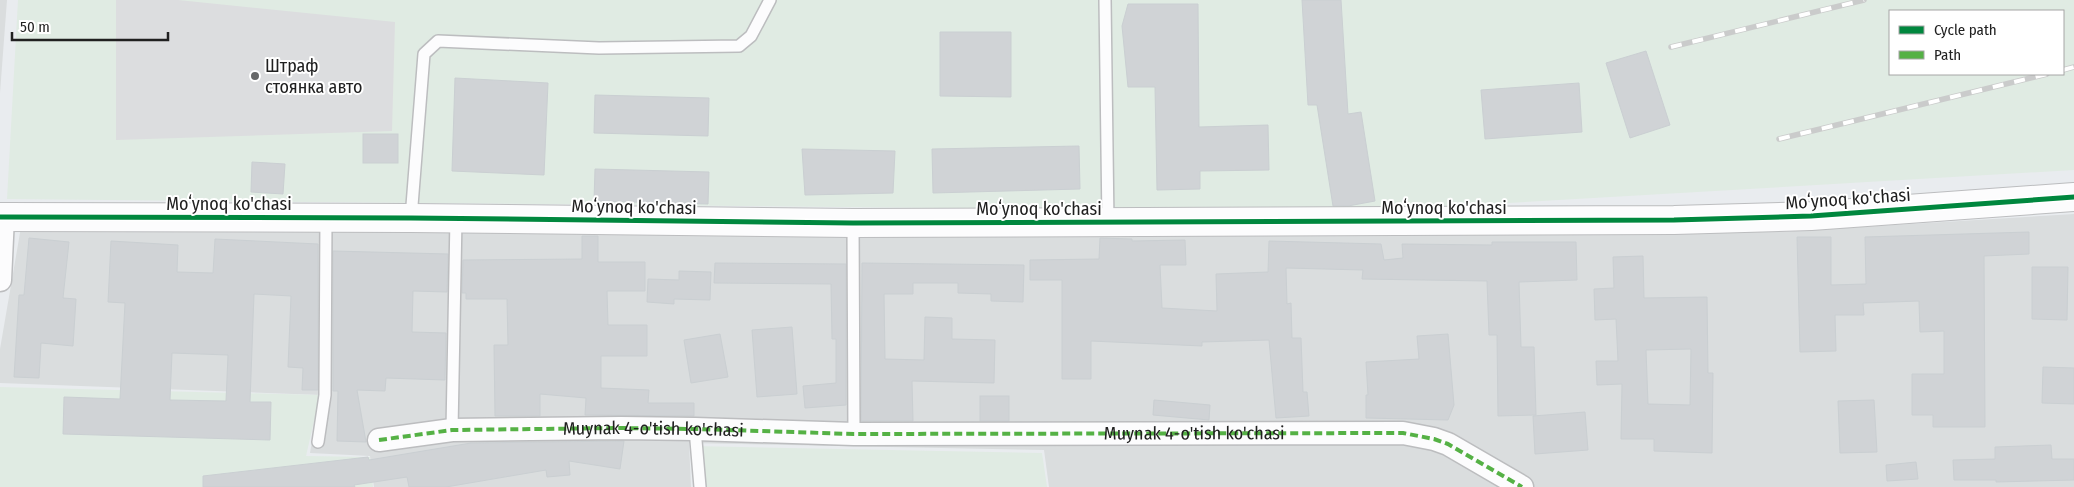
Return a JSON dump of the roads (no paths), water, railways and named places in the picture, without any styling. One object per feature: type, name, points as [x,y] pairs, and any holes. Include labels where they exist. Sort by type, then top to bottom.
[{"type":"street","name":"Moʻynoq ko'chasi","points":[[2,217],[456,218],[853,223],[1742,219],[1811,216],[2074,196]]},
{"type":"street","points":[[0,280],[2,217]]},
{"type":"street","name":"Muynak 4-o'tish ko'chasi","points":[[379,440],[452,430],[695,428],[854,434],[1403,434],[1434,439],[1448,444],[1522,487]]},
{"type":"lane","points":[[411,218],[424,54],[438,41],[599,48],[739,46],[751,36],[770,0]]},
{"type":"lane","points":[[1105,0],[1108,223]]},
{"type":"lane","points":[[318,442],[325,395],[326,218]]},
{"type":"lane","points":[[452,430],[456,218]]},
{"type":"lane","points":[[853,223],[854,434]]},
{"type":"lane","points":[[695,428],[700,487]]},
{"type":"railway","points":[[1671,47],[1864,0]]},
{"type":"railway","points":[[2064,70],[2074,67]]},
{"type":"railway","points":[[1779,139],[2043,75]]},
{"type":"place","name":"Штраф стоянка авто","points":[[255,76]]}]
